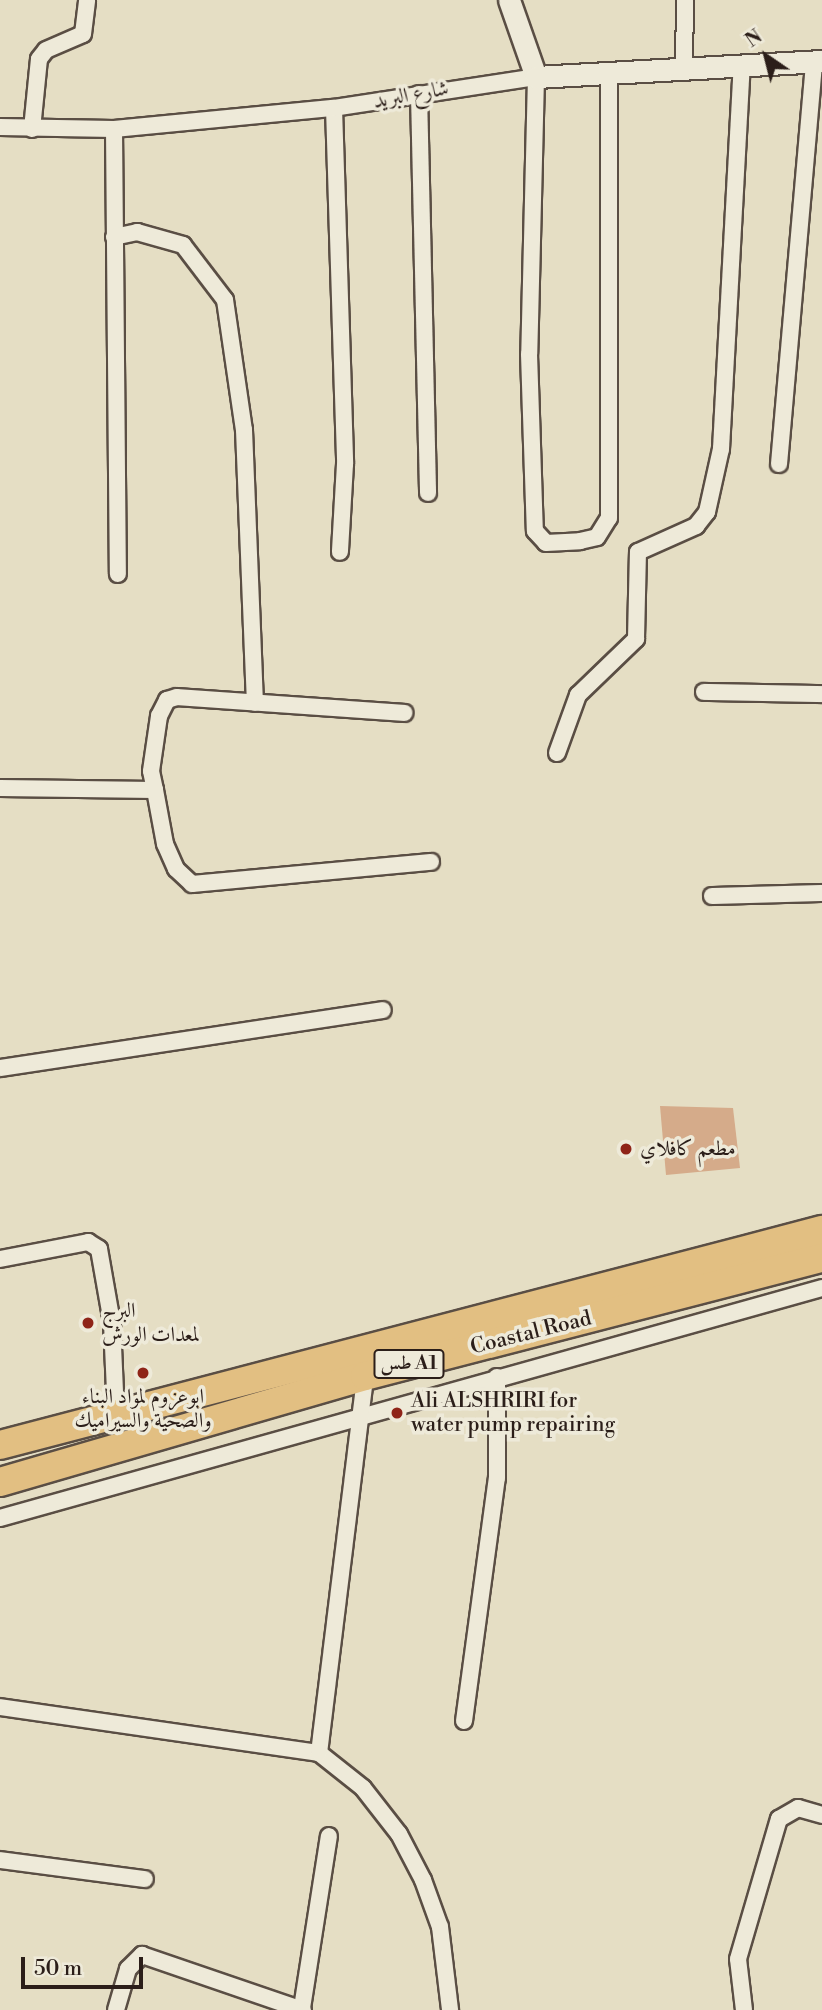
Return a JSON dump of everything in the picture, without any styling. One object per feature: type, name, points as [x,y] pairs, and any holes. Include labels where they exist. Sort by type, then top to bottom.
[{"type":"highway","name":"Coastal Road","points":[[0,1445],[116,1415],[242,1377],[381,1346],[822,1230]]},
{"type":"highway","name":"Coastal Road","points":[[0,1482],[365,1376],[822,1258]]},
{"type":"street","points":[[32,129],[39,60],[46,50],[83,34],[87,0]]},
{"type":"street","points":[[509,0],[536,77],[529,354],[534,531],[546,543],[597,537],[608,518],[609,72]]},
{"type":"street","points":[[684,69],[685,0]]},
{"type":"street","points":[[779,464],[818,62]]},
{"type":"street","name":"شارع البريد","points":[[0,127],[114,130],[334,108],[536,77],[818,62]]},
{"type":"street","points":[[557,753],[578,695],[635,639],[638,552],[696,526],[707,512],[720,449],[742,66]]},
{"type":"street","points":[[419,94],[428,493]]},
{"type":"street","points":[[334,108],[345,464],[340,552]]},
{"type":"street","points":[[114,130],[118,574]]},
{"type":"street","points":[[114,237],[137,232],[183,245],[225,300],[244,430],[256,703]]},
{"type":"street","points":[[704,692],[822,694]]},
{"type":"street","points":[[404,713],[167,700],[153,749],[155,790],[165,844],[176,869],[192,884],[431,862]]},
{"type":"street","points":[[0,788],[155,790]]},
{"type":"street","points":[[712,896],[822,893]]},
{"type":"street","points":[[0,1068],[383,1010]]},
{"type":"street","points":[[0,1259],[88,1242],[99,1249],[112,1323],[116,1415]]},
{"type":"street","points":[[0,1518],[360,1415],[822,1288]]},
{"type":"street","points":[[319,1753],[365,1376]]},
{"type":"street","points":[[464,1721],[497,1478],[497,1377]]},
{"type":"street","points":[[0,1707],[319,1753],[363,1788],[399,1834],[417,1869],[440,1927],[450,2010]]},
{"type":"street","points":[[744,2010],[738,1959],[779,1819],[797,1808],[822,1815]]},
{"type":"street","points":[[116,2010],[128,1969],[142,1955],[303,2009],[329,1836]]},
{"type":"street","points":[[0,1860],[145,1879]]},
{"type":"street","points":[[251,2010],[256,1993]]},
{"type":"building","points":[[660,1106],[733,1108],[740,1168],[666,1175]]},
{"type":"place","name":"مطعم كافلاي","points":[[626,1149]]},
{"type":"place","name":"البرج لمعدات الورش","points":[[88,1323]]},
{"type":"place","name":"ابوعزوم لمواد البناء والصحية والسيراميك","points":[[143,1373]]},
{"type":"place","name":"Ali ALSHRIRI for water pump repairing","points":[[397,1413]]}]
